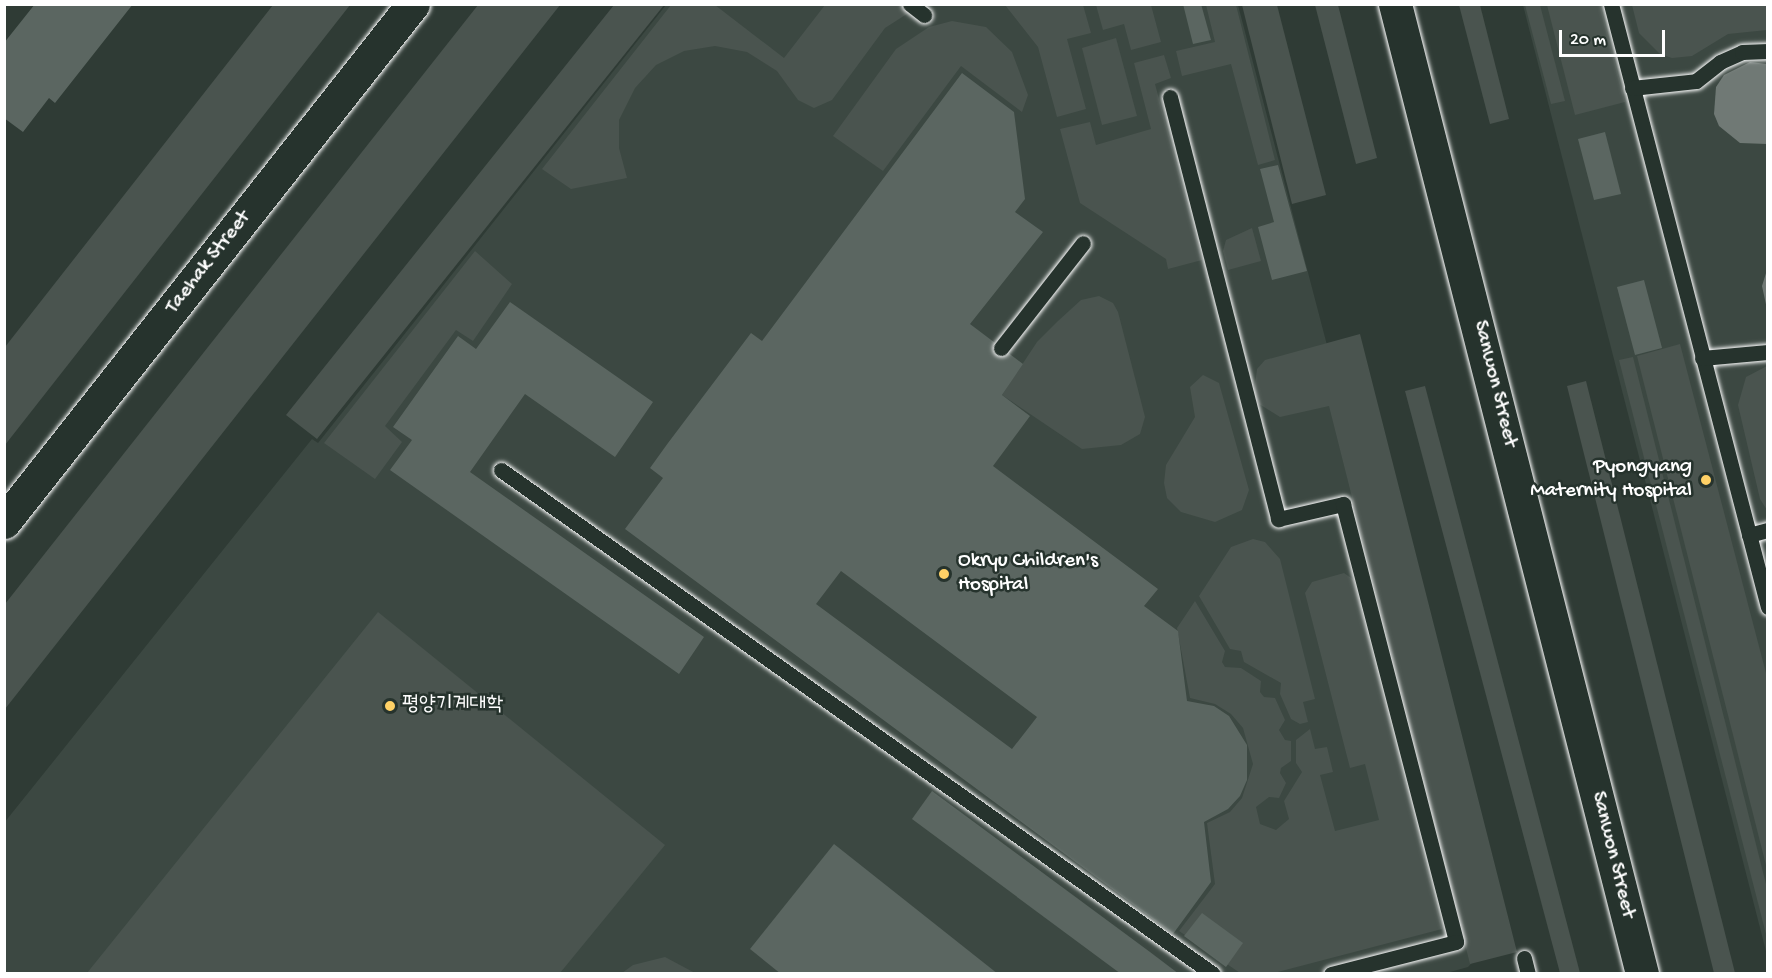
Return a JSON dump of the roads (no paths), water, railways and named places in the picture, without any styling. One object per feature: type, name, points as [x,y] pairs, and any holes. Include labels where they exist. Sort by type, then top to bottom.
[{"type":"main road","name":"Taehak Street","points":[[4,522],[413,4]]},
{"type":"main road","name":"Sanwon Street","points":[[1395,4],[1642,974]]},
{"type":"lane","points":[[910,4],[924,15]]},
{"type":"lane","points":[[1611,4],[1767,607]]},
{"type":"lane","points":[[1632,88],[1696,81],[1720,62],[1742,52],[1767,51]]},
{"type":"lane","points":[[1170,97],[1278,519],[1343,504],[1456,942],[1330,974]]},
{"type":"lane","points":[[1001,348],[1083,243]]},
{"type":"lane","points":[[1702,358],[1767,352]]},
{"type":"lane","points":[[501,470],[1213,974]]},
{"type":"lane","points":[[1749,535],[1767,530]]},
{"type":"place","name":"Pyongyang Maternity Hospital","points":[[1706,480]]},
{"type":"place","name":"Okryu Children's Hospital","points":[[944,574]]},
{"type":"place","name":"평양기계대학","points":[[390,706]]}]
